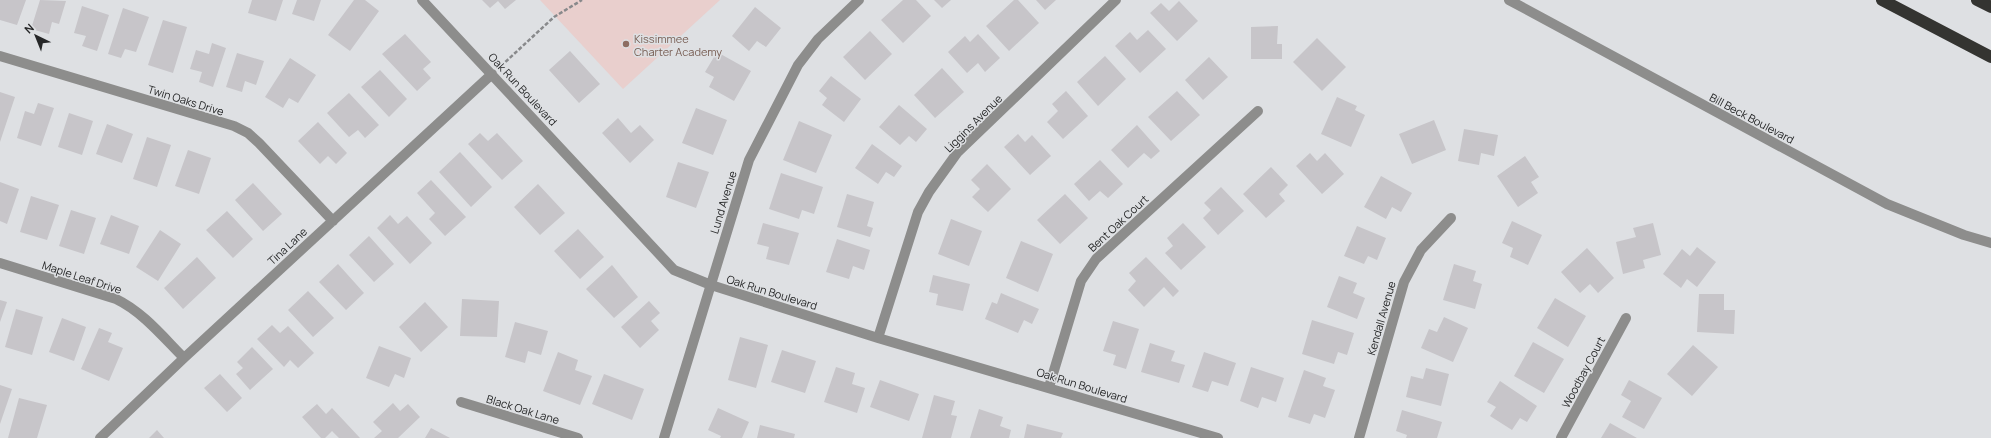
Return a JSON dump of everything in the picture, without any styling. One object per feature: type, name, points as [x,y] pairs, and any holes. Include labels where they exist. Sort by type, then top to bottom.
[{"type":"highway","points":[[1882,0],[1991,57]]},
{"type":"highway","points":[[1977,0],[1991,7]]},
{"type":"street","name":"Oak Run Boulevard","points":[[422,0],[662,259],[674,270],[711,285],[878,338],[1049,387],[1218,438]]},
{"type":"street","name":"Lund Avenue","points":[[664,438],[749,160],[798,65],[818,38],[859,0]]},
{"type":"street","name":"Liggins Avenue","points":[[878,338],[918,212],[929,192],[957,153],[1116,0]]},
{"type":"street","name":"Bill Beck Boulevard","points":[[1509,0],[1887,204],[1964,235],[1991,243]]},
{"type":"street","name":"Twin Oaks Drive","points":[[0,56],[241,130],[259,143],[333,221]]},
{"type":"street","name":"Tina Lane","points":[[100,438],[184,358],[492,74]]},
{"type":"street","name":"Bent Oak Court","points":[[1049,387],[1082,281],[1096,259],[1258,111]]},
{"type":"street","name":"Kendall Avenue","points":[[1359,438],[1404,282],[1421,250],[1451,218]]},
{"type":"street","name":"Maple Leaf Drive","points":[[0,263],[129,305],[184,358]]},
{"type":"street","name":"Woodbay Court","points":[[1561,438],[1626,318]]},
{"type":"street","name":"Black Oak Lane","points":[[461,402],[578,438]]},
{"type":"path","points":[[501,66],[554,17],[582,0]]},
{"type":"shaded area","name":"Kissimmee Charter Academy","points":[[540,0],[720,0],[623,89]]},
{"type":"building","points":[[0,0],[26,0],[17,25],[0,20]]},
{"type":"building","points":[[40,0],[66,1],[59,24],[52,22],[49,34],[31,29]]},
{"type":"building","points":[[252,0],[283,0],[276,21],[248,13]]},
{"type":"building","points":[[297,0],[321,0],[314,21],[292,14]]},
{"type":"building","points":[[354,0],[365,0],[379,11],[350,51],[328,35]]},
{"type":"building","points":[[482,0],[516,0],[505,9],[498,1],[490,8]]},
{"type":"building","points":[[903,0],[916,0],[931,16],[903,43],[881,20]]},
{"type":"building","points":[[934,0],[951,0],[942,8]]},
{"type":"building","points":[[1014,0],[1018,0],[1039,23],[1009,51],[986,26]]},
{"type":"building","points":[[1036,0],[1056,0],[1045,10]]},
{"type":"building","points":[[1179,1],[1198,21],[1177,41],[1150,13],[1161,3],[1169,11]]},
{"type":"building","points":[[82,6],[109,15],[97,51],[82,46],[86,36],[74,33]]},
{"type":"building","points":[[755,7],[781,28],[766,47],[757,41],[749,51],[732,36]]},
{"type":"building","points":[[123,8],[149,17],[136,52],[125,49],[121,58],[108,54]]},
{"type":"building","points":[[163,20],[187,27],[173,73],[148,65]]},
{"type":"building","points":[[1278,26],[1277,44],[1282,44],[1282,59],[1251,59],[1251,27]]},
{"type":"building","points":[[1148,30],[1166,49],[1140,73],[1115,46],[1130,32],[1137,40]]},
{"type":"building","points":[[870,31],[892,54],[865,80],[843,57]]},
{"type":"building","points":[[405,34],[431,62],[423,69],[431,78],[417,91],[382,54]]},
{"type":"building","points":[[978,34],[1000,58],[985,72],[978,63],[967,73],[948,52],[965,36],[970,42]]},
{"type":"building","points":[[1317,38],[1346,67],[1322,91],[1293,62]]},
{"type":"building","points":[[212,43],[226,48],[213,87],[199,82],[202,72],[190,69],[196,50],[209,54]]},
{"type":"building","points":[[570,51],[600,84],[579,103],[549,70]]},
{"type":"building","points":[[717,52],[751,71],[734,101],[709,87],[714,77],[705,72]]},
{"type":"building","points":[[237,53],[264,61],[256,85],[245,81],[242,92],[226,87]]},
{"type":"building","points":[[1105,56],[1126,79],[1098,106],[1077,82]]},
{"type":"building","points":[[1209,57],[1228,77],[1203,100],[1185,80]]},
{"type":"building","points":[[290,58],[316,75],[298,103],[289,98],[283,108],[265,97]]},
{"type":"building","points":[[942,68],[964,92],[935,118],[914,95]]},
{"type":"building","points":[[380,70],[407,99],[389,117],[361,87]]},
{"type":"building","points":[[831,76],[861,99],[844,122],[822,105],[827,98],[819,91]]},
{"type":"building","points":[[1066,91],[1088,116],[1063,139],[1047,122],[1058,111],[1052,104]]},
{"type":"building","points":[[1177,91],[1200,115],[1171,141],[1148,117]]},
{"type":"building","points":[[0,92],[15,97],[0,142]]},
{"type":"building","points":[[349,93],[379,125],[365,138],[358,130],[349,137],[327,113]]},
{"type":"building","points":[[1337,97],[1357,106],[1355,110],[1365,115],[1351,147],[1321,134]]},
{"type":"building","points":[[38,103],[54,108],[41,146],[17,138],[25,111],[34,114]]},
{"type":"building","points":[[899,105],[927,129],[916,142],[909,136],[900,145],[879,127]]},
{"type":"building","points":[[696,108],[727,120],[713,155],[682,143]]},
{"type":"building","points":[[69,113],[93,121],[82,155],[58,147]]},
{"type":"building","points":[[618,118],[631,133],[640,125],[654,140],[630,163],[602,133]]},
{"type":"building","points":[[1434,120],[1446,150],[1412,164],[1399,134]]},
{"type":"building","points":[[799,121],[832,135],[816,173],[783,160]]},
{"type":"building","points":[[318,122],[347,153],[336,164],[328,156],[320,164],[298,141]]},
{"type":"building","points":[[107,124],[133,134],[122,163],[96,154]]},
{"type":"building","points":[[1137,125],[1160,151],[1151,159],[1144,153],[1128,168],[1111,150]]},
{"type":"building","points":[[1464,129],[1498,135],[1494,156],[1481,153],[1479,165],[1458,161]]},
{"type":"building","points":[[480,133],[488,141],[497,133],[523,161],[502,180],[468,144]]},
{"type":"building","points":[[1018,134],[1025,142],[1032,135],[1051,156],[1030,175],[1004,147]]},
{"type":"building","points":[[147,137],[171,145],[157,187],[133,179]]},
{"type":"building","points":[[872,144],[902,166],[894,177],[886,172],[878,184],[855,168]]},
{"type":"building","points":[[188,150],[211,158],[199,194],[175,186]]},
{"type":"building","points":[[460,152],[492,187],[471,207],[439,172]]},
{"type":"building","points":[[1310,153],[1317,161],[1325,153],[1344,174],[1322,194],[1296,166]]},
{"type":"building","points":[[1525,156],[1539,177],[1531,182],[1538,193],[1518,207],[1497,176]]},
{"type":"building","points":[[1100,160],[1123,184],[1108,198],[1100,191],[1089,201],[1074,184]]},
{"type":"building","points":[[678,162],[709,172],[696,208],[666,197]]},
{"type":"building","points":[[987,164],[1011,189],[988,212],[972,197],[980,189],[971,180]]},
{"type":"building","points":[[1271,167],[1288,185],[1279,194],[1285,201],[1266,218],[1243,194]]},
{"type":"building","points":[[781,173],[823,187],[814,214],[802,210],[799,219],[769,209]]},
{"type":"building","points":[[1381,176],[1412,193],[1401,212],[1392,207],[1386,219],[1364,207]]},
{"type":"building","points":[[431,180],[466,217],[445,236],[429,219],[435,213],[417,193]]},
{"type":"building","points":[[0,182],[19,189],[7,224],[0,221]]},
{"type":"building","points":[[253,183],[282,214],[263,231],[235,200]]},
{"type":"building","points":[[538,184],[565,213],[540,235],[514,207]]},
{"type":"building","points":[[1221,187],[1244,211],[1218,235],[1203,218],[1211,210],[1204,203]]},
{"type":"building","points":[[847,194],[874,202],[867,226],[873,228],[870,237],[837,227]]},
{"type":"building","points":[[1065,194],[1088,218],[1060,244],[1037,220]]},
{"type":"building","points":[[31,196],[59,205],[47,240],[20,232]]},
{"type":"building","points":[[71,210],[96,218],[84,254],[59,246]]},
{"type":"building","points":[[227,211],[253,239],[233,258],[206,230]]},
{"type":"building","points":[[111,215],[139,226],[129,254],[100,244]]},
{"type":"building","points":[[390,215],[398,224],[407,216],[432,243],[410,264],[377,228]]},
{"type":"building","points":[[951,219],[982,231],[969,266],[938,254]]},
{"type":"building","points":[[1512,221],[1542,235],[1528,265],[1510,257],[1513,248],[1502,243]]},
{"type":"building","points":[[763,223],[799,233],[789,265],[766,259],[769,247],[757,244]]},
{"type":"building","points":[[1183,223],[1206,247],[1181,270],[1165,253],[1173,246],[1167,238]]},
{"type":"building","points":[[1653,223],[1661,255],[1643,260],[1645,268],[1623,274],[1616,242],[1636,237],[1633,228]]},
{"type":"building","points":[[1357,226],[1386,238],[1377,260],[1368,256],[1364,264],[1344,256]]},
{"type":"building","points":[[578,229],[604,257],[580,279],[554,251]]},
{"type":"building","points":[[160,230],[181,244],[158,281],[136,267]]},
{"type":"building","points":[[369,236],[394,264],[374,282],[349,255]]},
{"type":"building","points":[[837,239],[870,250],[864,270],[853,266],[849,279],[826,272]]},
{"type":"building","points":[[1021,241],[1053,254],[1038,292],[1006,278]]},
{"type":"building","points":[[1697,247],[1716,262],[1697,287],[1687,279],[1681,288],[1663,274],[1682,249],[1690,256]]},
{"type":"building","points":[[1587,248],[1614,278],[1598,293],[1590,284],[1580,293],[1561,272]]},
{"type":"building","points":[[197,257],[216,278],[183,309],[164,288]]},
{"type":"building","points":[[1146,257],[1179,291],[1173,297],[1164,287],[1144,307],[1128,290],[1136,281],[1129,273]]},
{"type":"building","points":[[338,264],[364,293],[346,310],[319,282]]},
{"type":"building","points":[[1454,264],[1476,271],[1473,281],[1482,284],[1475,309],[1443,300]]},
{"type":"building","points":[[612,265],[638,297],[614,318],[586,289]]},
{"type":"building","points":[[933,275],[970,284],[963,311],[936,305],[938,294],[929,292]]},
{"type":"building","points":[[1339,276],[1357,283],[1353,293],[1365,298],[1357,319],[1327,307]]},
{"type":"building","points":[[308,291],[334,318],[313,337],[288,310]]},
{"type":"building","points":[[1001,293],[1039,309],[1032,324],[1024,320],[1018,333],[985,319],[992,302],[997,304]]},
{"type":"building","points":[[1699,294],[1724,294],[1724,310],[1735,310],[1734,334],[1697,332]]},
{"type":"building","points":[[1555,298],[1586,316],[1568,347],[1537,328]]},
{"type":"building","points":[[462,299],[499,301],[497,337],[460,336]]},
{"type":"building","points":[[0,300],[7,302],[0,322]]},
{"type":"building","points":[[649,301],[660,313],[651,321],[659,330],[640,348],[621,327]]},
{"type":"building","points":[[425,302],[448,327],[421,352],[399,327]]},
{"type":"building","points":[[16,309],[43,317],[32,355],[5,347]]},
{"type":"building","points":[[1444,317],[1468,328],[1453,362],[1421,348],[1429,329],[1437,332]]},
{"type":"building","points":[[62,318],[86,327],[74,361],[49,352]]},
{"type":"building","points":[[1312,320],[1354,333],[1347,355],[1338,352],[1334,364],[1302,354]]},
{"type":"building","points":[[1113,321],[1139,329],[1126,369],[1113,365],[1116,355],[1103,351]]},
{"type":"building","points":[[515,322],[548,331],[541,355],[528,351],[525,363],[505,357]]},
{"type":"building","points":[[272,325],[280,333],[288,326],[314,353],[298,368],[290,360],[284,367],[257,339]]},
{"type":"building","points":[[99,328],[112,333],[108,342],[123,348],[109,381],[81,369]]},
{"type":"building","points":[[740,337],[768,345],[756,388],[728,380]]},
{"type":"building","points":[[1533,342],[1564,359],[1544,393],[1514,376]]},
{"type":"building","points":[[1150,343],[1175,351],[1171,361],[1185,365],[1179,383],[1141,372]]},
{"type":"building","points":[[1693,345],[1718,367],[1692,396],[1667,374]]},
{"type":"building","points":[[379,346],[411,358],[404,378],[395,374],[389,387],[366,378]]},
{"type":"building","points":[[252,347],[273,369],[250,390],[236,374],[243,368],[237,362]]},
{"type":"building","points":[[782,350],[816,361],[805,393],[771,382]]},
{"type":"building","points":[[558,352],[578,360],[575,370],[592,376],[580,405],[543,391]]},
{"type":"building","points":[[1204,352],[1236,363],[1228,386],[1212,381],[1208,392],[1192,387]]},
{"type":"building","points":[[836,367],[855,373],[852,384],[865,388],[857,413],[824,402]]},
{"type":"building","points":[[1251,367],[1284,378],[1276,402],[1262,397],[1258,408],[1240,401]]},
{"type":"building","points":[[1426,368],[1449,374],[1441,406],[1406,397],[1411,376],[1423,379]]},
{"type":"building","points":[[1304,370],[1326,378],[1323,386],[1335,390],[1325,418],[1314,414],[1310,424],[1288,417]]},
{"type":"building","points":[[220,374],[242,398],[227,412],[204,388]]},
{"type":"building","points":[[604,374],[644,389],[632,420],[592,404]]},
{"type":"building","points":[[880,380],[919,394],[909,421],[870,407]]},
{"type":"building","points":[[1629,380],[1662,398],[1644,429],[1622,417],[1631,401],[1621,395]]},
{"type":"building","points":[[1500,381],[1537,406],[1527,422],[1520,418],[1512,430],[1490,416],[1496,407],[1487,402]]},
{"type":"building","points":[[0,385],[12,389],[0,424]]},
{"type":"building","points":[[934,395],[955,401],[951,415],[957,416],[951,438],[922,438]]},
{"type":"building","points":[[19,398],[47,405],[37,438],[8,438]]},
{"type":"building","points":[[393,403],[400,411],[408,404],[420,417],[398,438],[374,438],[382,431],[373,422]]},
{"type":"building","points":[[317,404],[326,414],[332,408],[360,438],[339,438],[332,431],[325,438],[321,438],[302,417]]},
{"type":"building","points":[[718,408],[749,422],[742,438],[720,438],[721,436],[708,430]]},
{"type":"building","points":[[979,409],[1003,417],[1000,426],[1011,430],[1009,438],[970,438]]},
{"type":"building","points":[[1402,410],[1442,422],[1437,438],[1406,438],[1407,435],[1396,431]]},
{"type":"building","points":[[1610,423],[1637,438],[1601,438]]},
{"type":"building","points":[[1027,424],[1063,433],[1061,438],[1024,438]]},
{"type":"building","points":[[760,425],[795,434],[794,438],[757,438]]},
{"type":"building","points":[[431,428],[450,438],[425,438]]},
{"type":"building","points":[[157,430],[164,438],[149,438]]},
{"type":"place","name":"Kissimmee Charter Academy","points":[[626,44]]}]
